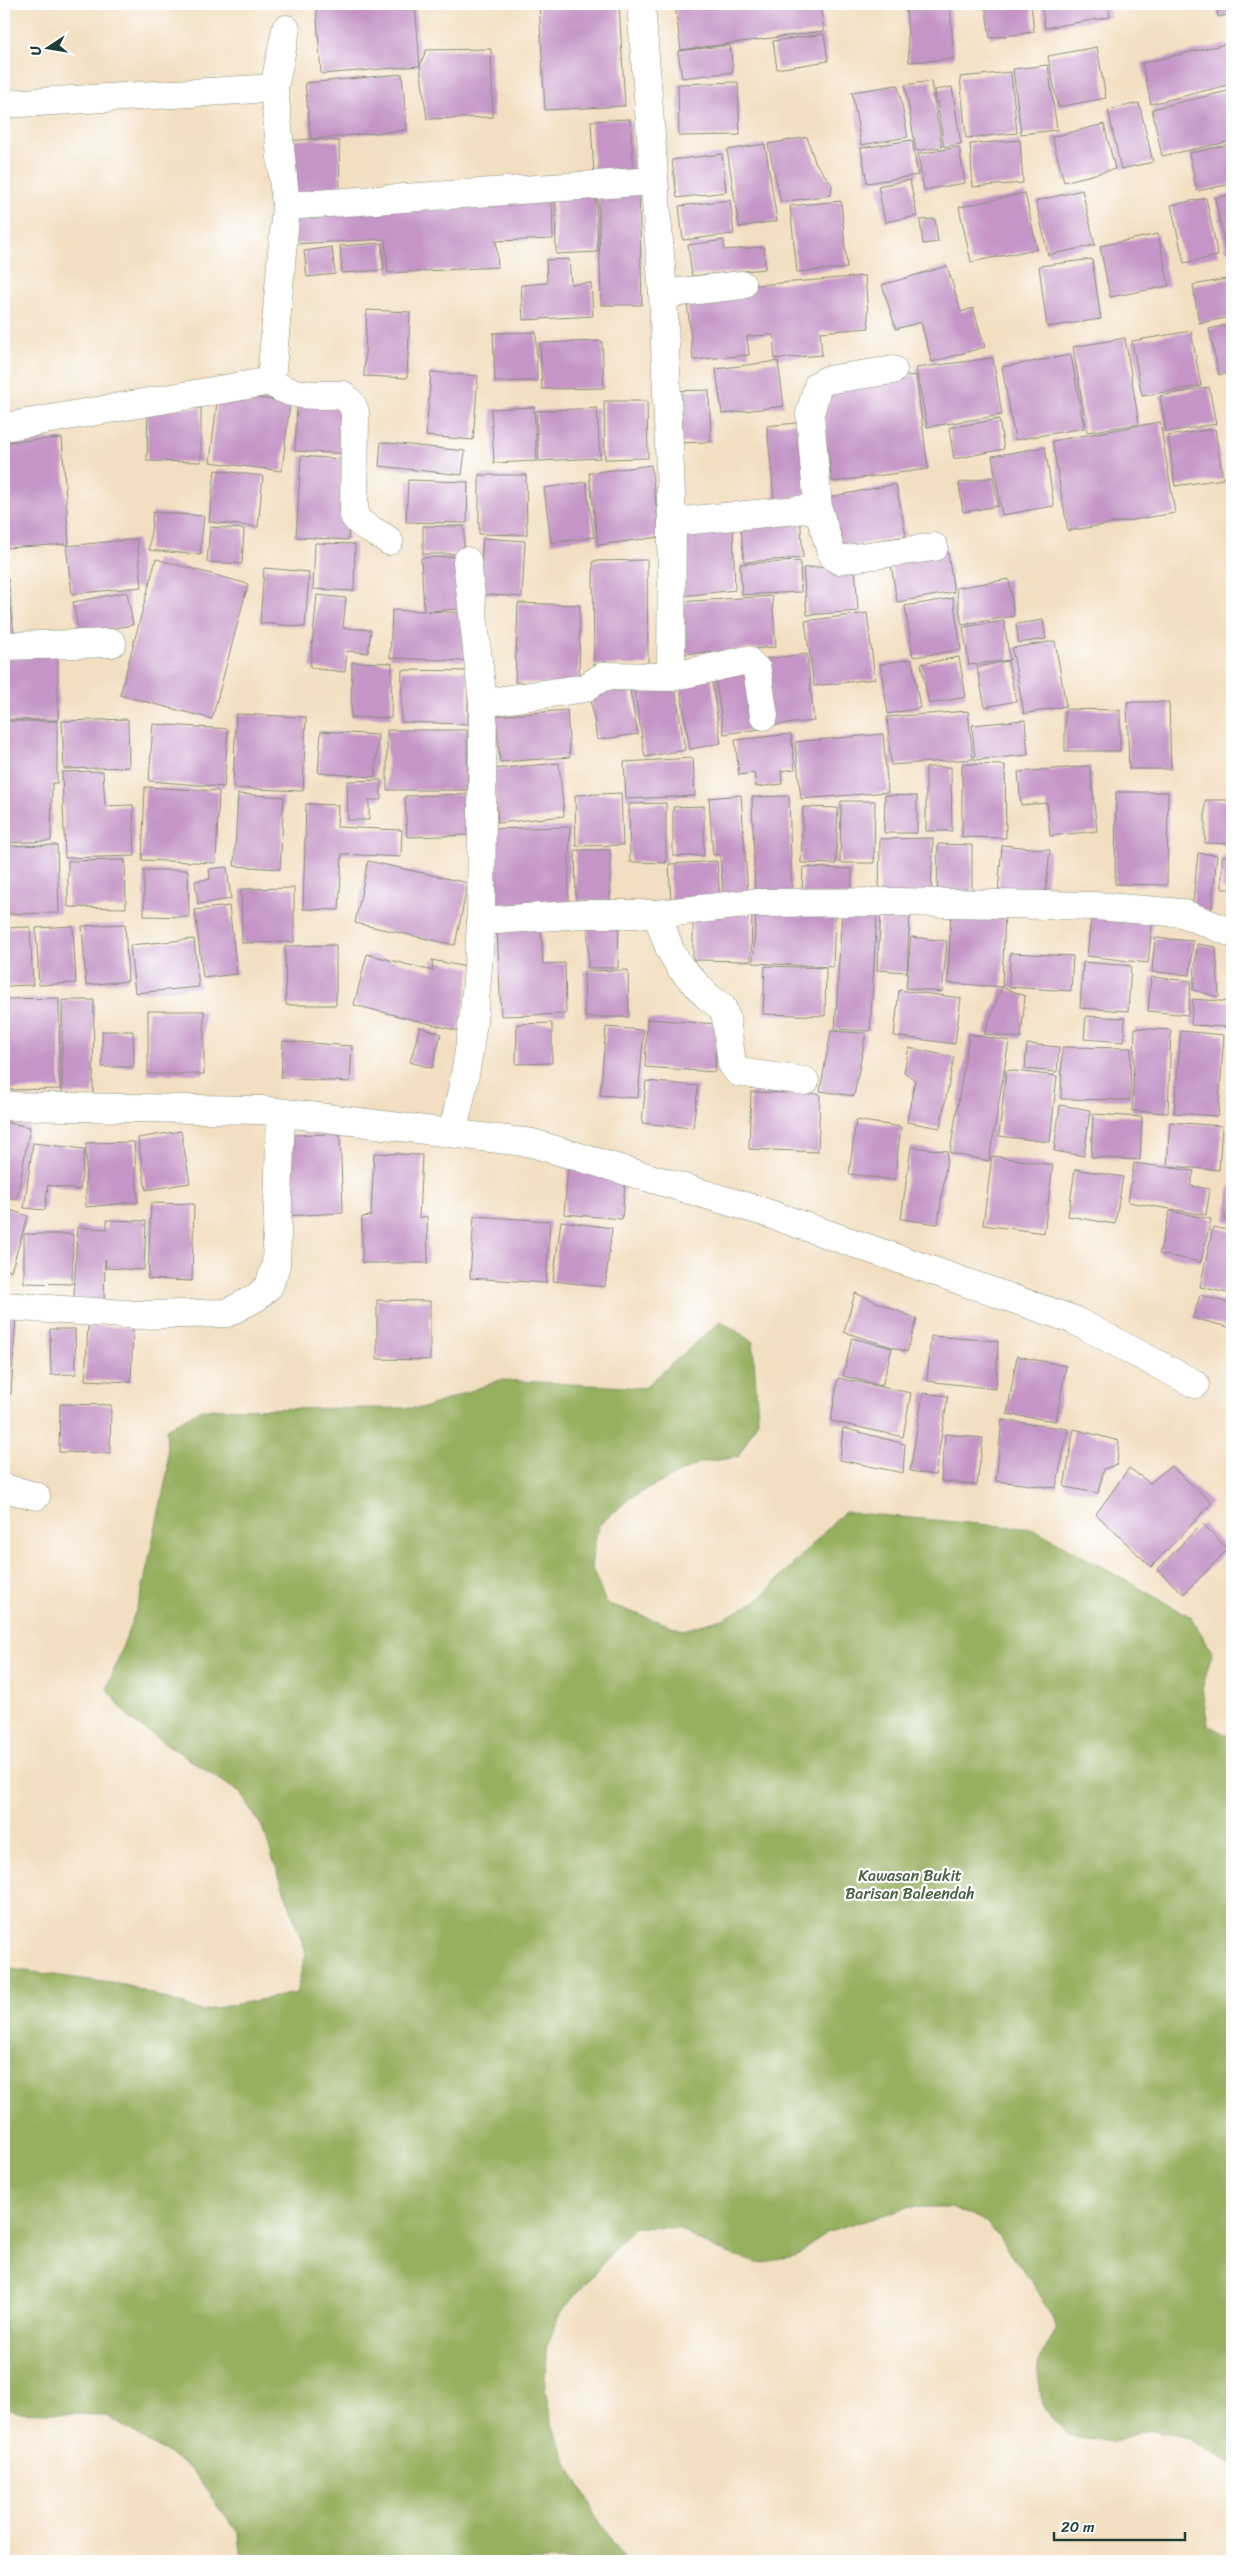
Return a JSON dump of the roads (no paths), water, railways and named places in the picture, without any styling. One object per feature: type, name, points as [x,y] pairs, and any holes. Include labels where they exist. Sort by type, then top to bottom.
[{"type":"street","points":[[641,4],[663,294],[672,522],[671,677]]},
{"type":"street","points":[[286,29],[274,88],[286,206],[271,380],[279,388],[290,393],[344,395],[352,404],[355,412],[354,516],[361,526],[380,534],[389,541]]},
{"type":"street","points":[[4,104],[274,88]]},
{"type":"street","points":[[286,206],[654,181]]},
{"type":"street","points":[[663,294],[742,285]]},
{"type":"street","points":[[893,370],[827,380],[818,385],[810,414],[818,508],[832,555],[838,560],[934,547]]},
{"type":"street","points":[[4,428],[271,380]]},
{"type":"street","points":[[672,522],[818,508]]},
{"type":"street","points":[[452,1133],[464,1090],[475,1017],[481,921],[483,704],[467,561]]},
{"type":"street","points":[[4,646],[112,643]]},
{"type":"street","points":[[483,704],[585,688],[604,676],[671,677],[747,660],[757,670],[764,716]]},
{"type":"street","points":[[481,921],[584,914],[656,914],[753,904],[895,902],[1095,906],[1182,913],[1232,933]]},
{"type":"street","points":[[656,914],[670,950],[680,967],[708,997],[722,1007],[726,1018],[732,1064],[738,1072],[805,1081]]},
{"type":"street","points":[[4,1106],[282,1113],[532,1143],[761,1211],[1074,1320],[1195,1384]]},
{"type":"street","points":[[4,1306],[140,1315],[227,1313],[257,1297],[269,1286],[276,1265],[282,1113]]},
{"type":"street","points":[[4,1488],[36,1496]]},
{"type":"park label","name":"Kawasan Bukit Barisan Baleendah","points":[[910,1884]]}]
